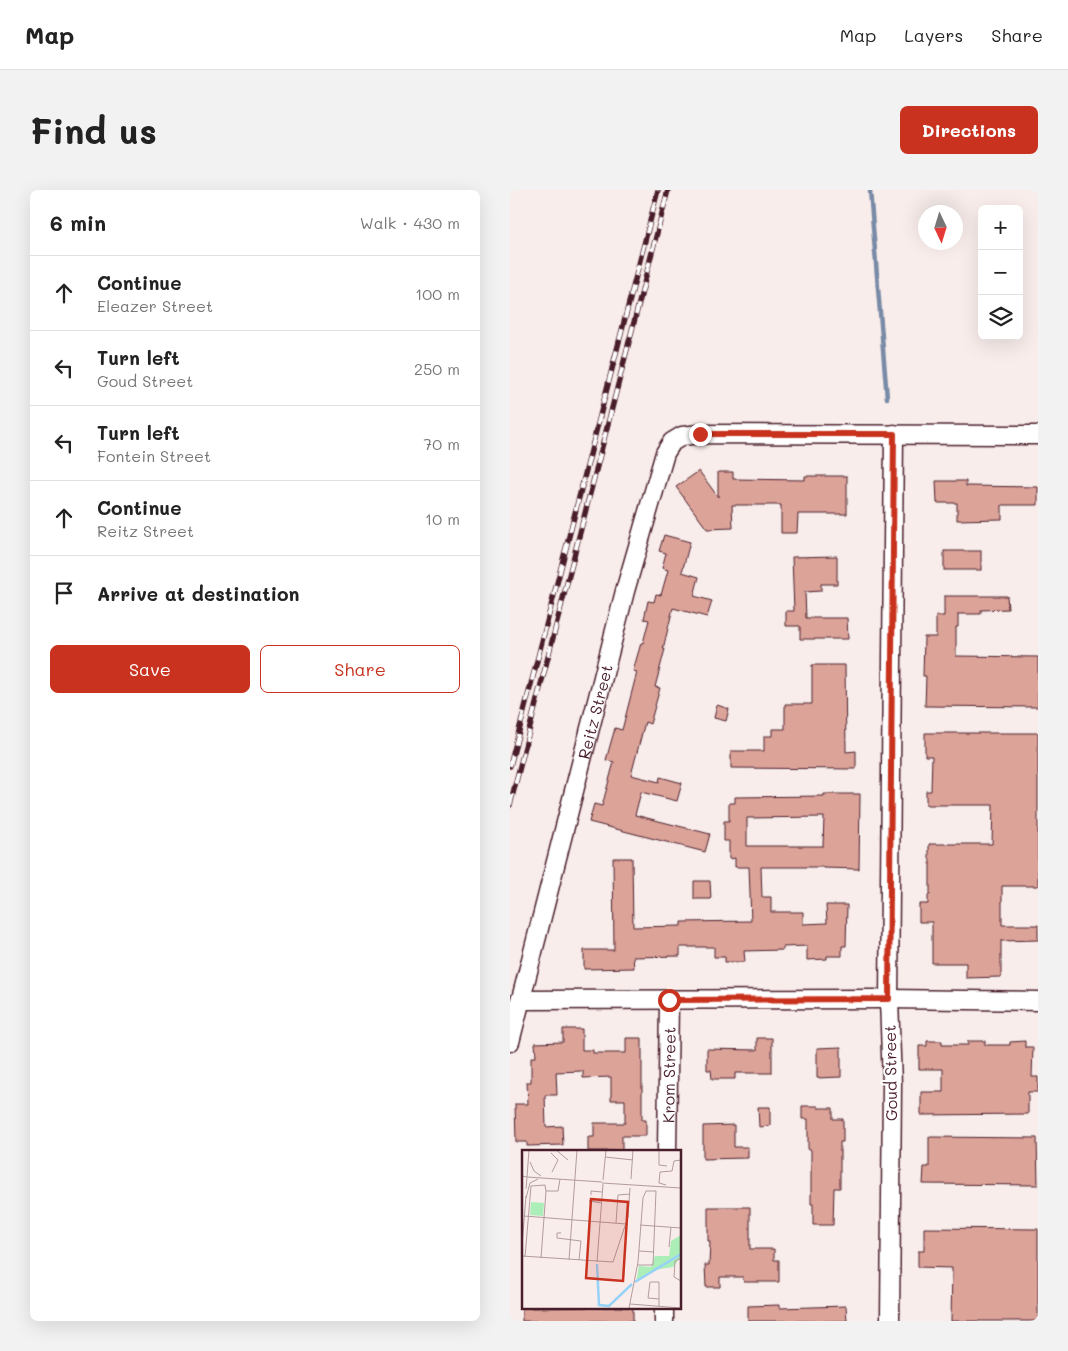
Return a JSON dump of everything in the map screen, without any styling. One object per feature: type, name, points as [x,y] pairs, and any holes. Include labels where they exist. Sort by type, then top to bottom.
[{"type":"street","name":"Reitz Street","points":[[510,1042],[624,591],[666,453],[672,442],[682,436],[730,433],[1038,435]]},
{"type":"street","name":"Goud Street","points":[[890,1321],[892,1084],[889,999],[894,434]]},
{"type":"street","points":[[520,1000],[889,999],[1038,1001]]},
{"type":"street","name":"Krom Street","points":[[666,1150],[669,1000]]},
{"type":"street","points":[[664,1308],[664,1321]]},
{"type":"building","points":[[699,471],[718,497],[718,472],[733,472],[733,479],[805,480],[805,476],[847,476],[847,514],[798,514],[797,533],[781,533],[781,505],[732,505],[733,528],[707,529],[676,487]]},
{"type":"building","points":[[936,481],[966,481],[966,486],[1038,487],[1038,505],[1002,505],[1002,519],[957,520],[957,503],[937,503]]},
{"type":"building","points":[[664,535],[690,542],[682,572],[699,577],[694,596],[712,601],[707,617],[673,608],[655,687],[660,688],[650,724],[645,722],[631,775],[659,782],[660,777],[682,783],[677,801],[641,792],[635,815],[710,834],[705,852],[589,822],[594,804],[602,806],[614,762],[606,760],[615,728],[622,730],[637,672],[633,671],[649,620],[644,619],[648,601],[654,602],[656,594],[661,595],[668,570],[662,568],[666,553],[659,551]]},
{"type":"building","points":[[944,551],[981,551],[981,570],[944,570]]},
{"type":"building","points":[[837,556],[837,584],[821,584],[821,591],[805,592],[806,618],[847,618],[848,639],[800,639],[800,626],[786,626],[786,611],[794,611],[792,557]]},
{"type":"building","points":[[944,596],[1007,596],[1008,609],[981,610],[981,614],[958,614],[956,656],[1038,657],[1038,707],[925,706],[926,676],[923,676],[924,637],[936,637],[936,616],[944,616]]},
{"type":"building","points":[[812,665],[845,665],[846,752],[856,751],[856,769],[731,768],[731,751],[764,751],[764,736],[772,736],[772,729],[785,729],[785,704],[812,704]]},
{"type":"building","points":[[717,705],[729,709],[726,721],[714,718]]},
{"type":"building","points":[[925,733],[1038,733],[1038,886],[1002,886],[1002,925],[1038,925],[1038,940],[1001,941],[1001,977],[966,978],[966,963],[932,963],[932,922],[919,922],[919,904],[928,904],[928,895],[930,895],[929,844],[992,844],[993,805],[926,805],[926,791],[931,791],[932,756],[925,756]]},
{"type":"building","points":[[824,794],[860,794],[859,869],[761,867],[762,897],[771,897],[771,912],[803,912],[803,924],[827,923],[826,905],[847,905],[846,946],[842,946],[842,956],[827,956],[827,959],[807,960],[807,946],[783,947],[783,950],[744,951],[745,962],[725,962],[725,957],[714,957],[714,947],[680,947],[680,956],[633,957],[634,968],[584,969],[584,950],[614,950],[613,858],[632,858],[633,927],[681,926],[681,922],[751,921],[749,867],[735,867],[735,858],[729,859],[729,841],[724,841],[724,821],[729,821],[729,803],[735,803],[735,797],[824,796]],"holes":[[[824,817],[823,846],[747,846],[747,818]]]},
{"type":"building","points":[[694,881],[710,881],[711,899],[694,899]]},
{"type":"building","points":[[563,1029],[582,1029],[582,1050],[593,1050],[593,1053],[626,1053],[626,1038],[642,1038],[642,1120],[646,1120],[646,1136],[622,1136],[622,1150],[588,1150],[588,1137],[594,1137],[594,1123],[625,1123],[625,1100],[611,1100],[611,1077],[583,1078],[583,1071],[556,1072],[557,1095],[545,1095],[546,1127],[562,1126],[563,1145],[527,1146],[527,1142],[516,1142],[515,1104],[528,1104],[527,1082],[531,1082],[531,1057],[536,1057],[535,1043],[563,1042]]},
{"type":"building","points":[[757,1038],[772,1038],[772,1073],[735,1073],[735,1079],[712,1079],[711,1070],[707,1070],[707,1049],[757,1050]]},
{"type":"building","points":[[927,1041],[942,1041],[942,1045],[968,1045],[968,1041],[985,1041],[985,1045],[1010,1045],[1010,1042],[1025,1041],[1025,1047],[1033,1047],[1032,1077],[1038,1077],[1038,1092],[1028,1092],[1028,1114],[921,1115],[921,1092],[943,1092],[943,1069],[919,1069],[919,1046],[927,1046]]},
{"type":"building","points":[[841,1047],[841,1077],[817,1078],[817,1048]]},
{"type":"building","points":[[802,1106],[833,1108],[833,1119],[843,1119],[843,1142],[840,1142],[840,1188],[834,1188],[833,1225],[813,1225],[811,1150],[808,1150],[808,1119],[802,1119]]},
{"type":"building","points":[[758,1107],[770,1107],[770,1126],[759,1127]]},
{"type":"building","points":[[734,1125],[734,1147],[748,1147],[748,1158],[703,1159],[703,1126]]},
{"type":"building","points":[[929,1137],[1037,1138],[1038,1185],[923,1184],[924,1167],[929,1167]]},
{"type":"building","points":[[708,1207],[750,1207],[750,1249],[774,1249],[774,1260],[779,1260],[779,1282],[744,1282],[743,1277],[720,1277],[720,1287],[706,1287],[705,1265],[709,1265],[710,1241],[708,1241]]},
{"type":"building","points":[[924,1228],[1038,1229],[1038,1321],[951,1321],[952,1268],[918,1267],[918,1251],[924,1251]]},
{"type":"building","points":[[779,1305],[779,1308],[846,1306],[847,1321],[748,1321],[748,1306]]},
{"type":"building","points":[[522,1308],[633,1308],[633,1321],[522,1321]]},
{"type":"waterway","points":[[870,190],[887,398]]},
{"type":"railway","points":[[510,766],[658,190]]},
{"type":"railway","points":[[510,805],[668,190]]},
{"type":"route","points":[[669,1000],[889,999],[894,434],[700,434]]}]
